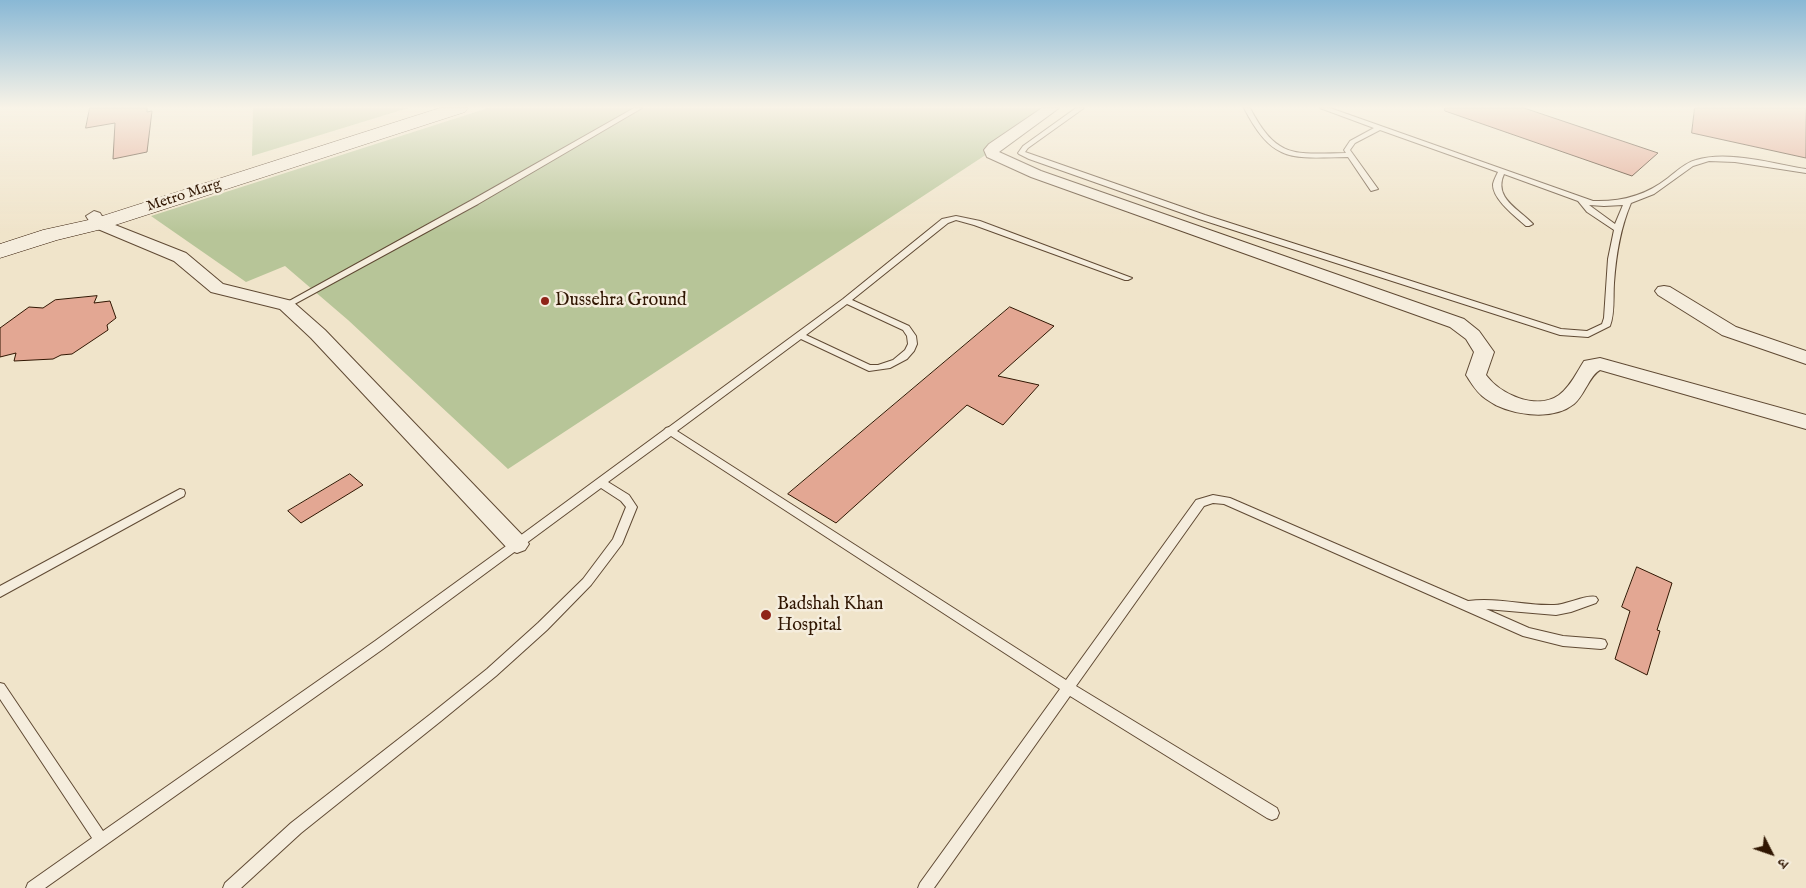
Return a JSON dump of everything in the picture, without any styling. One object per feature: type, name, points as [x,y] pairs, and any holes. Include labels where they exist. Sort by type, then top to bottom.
[{"type":"street","name":"Metro Marg","points":[[0,251],[309,149]]},
{"type":"street","name":"Metro Marg","points":[[97,220],[325,149]]},
{"type":"street","points":[[992,149],[992,154],[1036,174],[1457,323],[1471,332],[1478,340],[1484,352],[1476,375],[1483,386],[1496,397],[1516,404],[1549,406],[1565,400],[1591,365],[1600,364],[1806,422]]},
{"type":"street","points":[[97,220],[180,257],[218,288],[227,292],[286,305],[318,334],[517,544]]},
{"type":"street","points":[[1664,291],[1729,331],[1806,358]]},
{"type":"lane","points":[[286,305],[566,149]]},
{"type":"lane","points":[[1023,149],[1021,152],[1031,158],[1202,217],[1560,332],[1588,334],[1606,326],[1609,318],[1608,306],[1616,228],[1627,204]]},
{"type":"lane","points":[[1277,149],[1293,155],[1351,155]]},
{"type":"lane","points":[[1347,149],[1374,189]]},
{"type":"lane","points":[[1437,149],[1582,201],[1615,205],[1627,204],[1656,190],[1690,165],[1703,160],[1720,160],[1806,171]]},
{"type":"lane","points":[[1502,172],[1497,189],[1508,204],[1529,224]]},
{"type":"lane","points":[[1582,201],[1590,210],[1616,228]]},
{"type":"lane","points":[[33,888],[386,639],[517,544],[846,301],[946,221],[956,218],[1018,237],[1128,278]]},
{"type":"lane","points":[[800,335],[860,365],[874,369],[889,366],[910,351],[914,342],[912,335],[906,328],[846,301]]},
{"type":"lane","points":[[669,430],[1068,688],[1272,813]]},
{"type":"lane","points":[[230,888],[305,820],[431,722],[535,634],[594,573],[630,520],[632,507],[613,488],[600,482]]},
{"type":"lane","points":[[0,592],[180,492]]},
{"type":"lane","points":[[925,888],[1200,503],[1206,499],[1214,498],[1226,501],[1543,637],[1601,644]]},
{"type":"lane","points":[[1467,606],[1490,603],[1550,610],[1573,607],[1592,600]]},
{"type":"lane","points":[[0,688],[101,840]]},
{"type":"green space","points":[[252,149],[273,149],[252,156]]},
{"type":"green space","name":"Dussehra Ground","points":[[359,149],[994,149],[508,469],[348,320],[285,266],[246,282],[151,216]]},
{"type":"building","points":[[114,149],[147,149],[147,152],[113,159]]},
{"type":"building","points":[[1556,149],[1647,149],[1658,153],[1632,176]]},
{"type":"building","points":[[1767,149],[1806,149],[1806,158]]},
{"type":"building","points":[[97,296],[94,303],[110,301],[116,318],[107,325],[108,330],[72,354],[61,355],[53,359],[14,361],[16,353],[0,357],[0,328],[29,307],[43,308],[55,300]]},
{"type":"building","points":[[1010,307],[1054,326],[998,376],[1039,385],[1003,425],[967,405],[836,523],[788,494]]},
{"type":"building","points":[[350,474],[363,485],[301,523],[288,511]]},
{"type":"building","points":[[1637,567],[1672,583],[1657,630],[1660,631],[1647,675],[1615,659],[1630,611],[1622,607]]},
{"type":"place","name":"Dussehra Ground","points":[[545,301]]},
{"type":"place","name":"Badshah Khan Hospital","points":[[766,615]]}]
